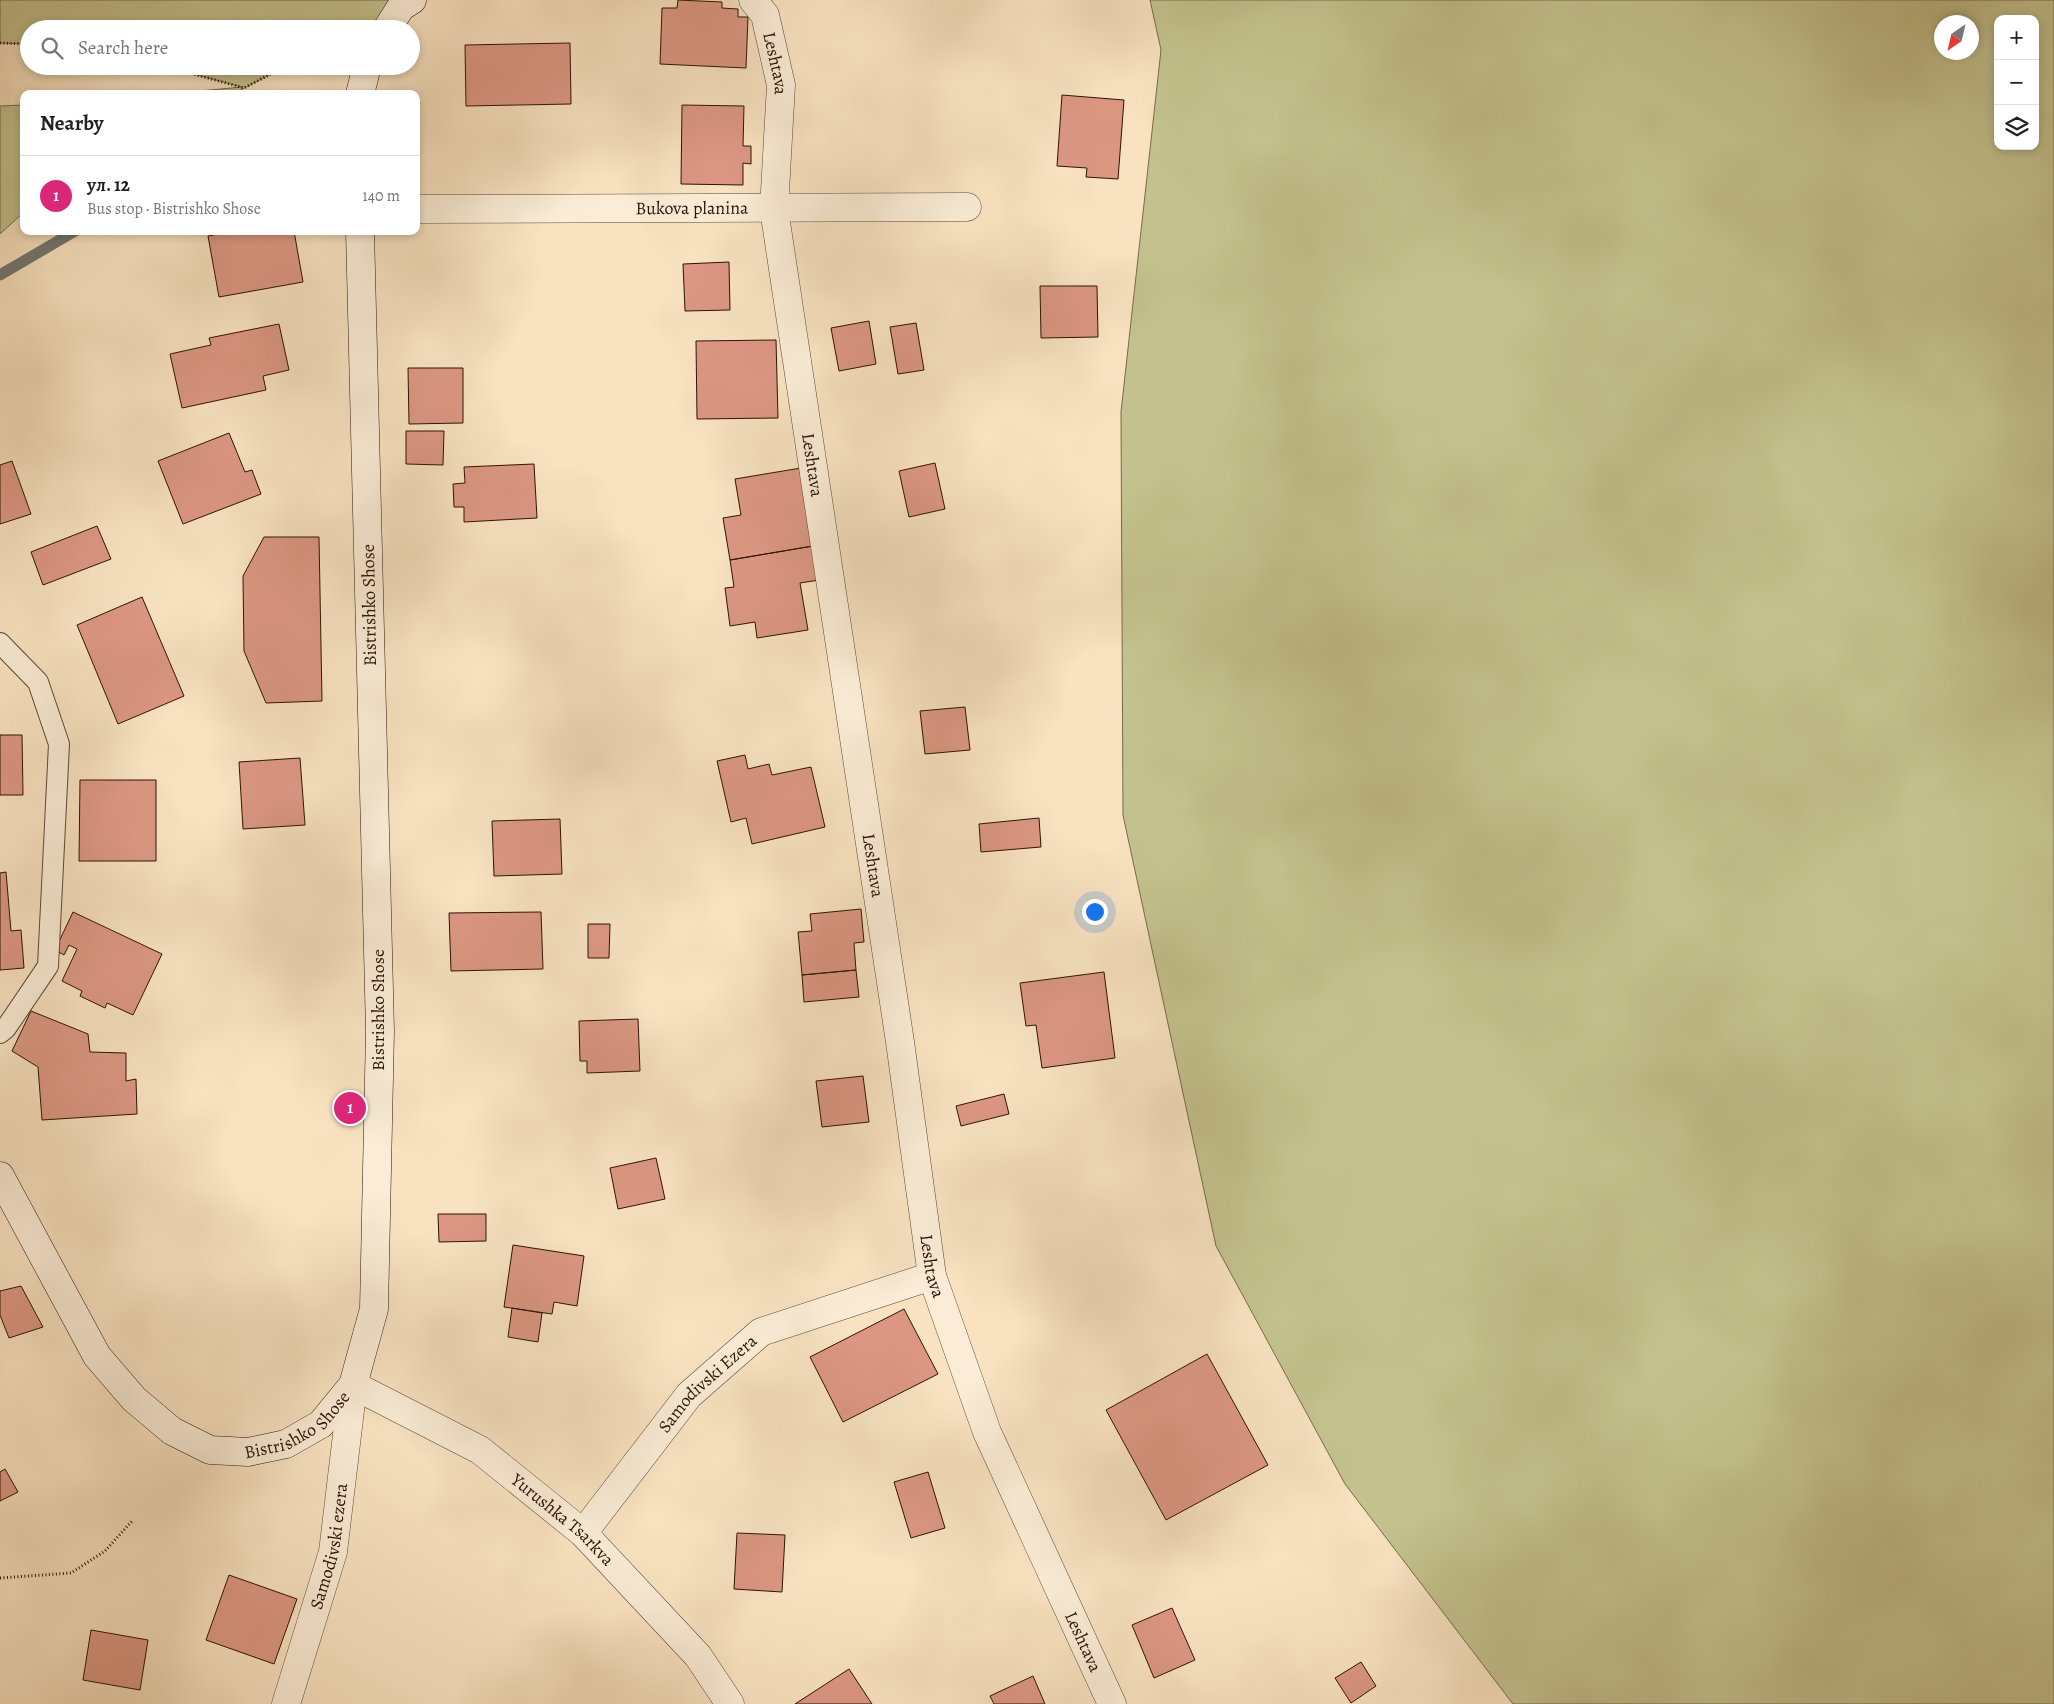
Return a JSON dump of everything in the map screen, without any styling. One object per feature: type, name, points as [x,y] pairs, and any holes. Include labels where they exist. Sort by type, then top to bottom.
[{"type":"street","points":[[393,20],[401,7],[412,0]]},
{"type":"street","name":"Leshtava","points":[[753,0],[765,16],[781,85],[774,209],[900,1042],[932,1276],[987,1432],[1112,1704]]},
{"type":"street","points":[[361,90],[365,75]]},
{"type":"street","name":"Bukova planina","points":[[420,209],[968,207]]},
{"type":"street","name":"Bistrishko Shose","points":[[0,1176],[96,1356],[134,1399],[172,1431],[210,1450],[248,1452],[286,1444],[321,1424],[353,1386],[374,1309],[380,1031],[360,235]]},
{"type":"street","name":"Samodivski Ezera","points":[[583,1533],[689,1395],[761,1332],[932,1276]]},
{"type":"street","name":"Yurushka Tsarkva","points":[[353,1386],[480,1450],[583,1533],[698,1656],[730,1704]]},
{"type":"street","name":"Samodivski ezera","points":[[286,1704],[333,1552],[353,1386]]},
{"type":"lane","points":[[0,643],[38,682],[59,744],[48,966],[6,1028],[0,1033]]},
{"type":"path","points":[[0,43],[20,44]]},
{"type":"path","points":[[197,75],[244,88],[269,75]]},
{"type":"path","points":[[0,1578],[71,1573],[105,1551],[132,1521]]},
{"type":"shaded area","points":[[0,0],[412,0],[375,20],[20,20],[20,44],[0,43]]},
{"type":"shaded area","points":[[1150,0],[2054,0],[2054,1704],[1513,1704],[1345,1484],[1216,1246],[1123,815],[1121,412],[1161,50]]},
{"type":"shaded area","points":[[197,75],[269,75],[241,90],[210,90],[242,87]]},
{"type":"shaded area","points":[[20,105],[20,216],[0,234],[0,106]]},
{"type":"building","points":[[678,0],[722,2],[722,8],[738,9],[738,17],[748,17],[746,68],[660,64],[662,8],[677,8]]},
{"type":"building","points":[[570,43],[571,104],[466,106],[465,45]]},
{"type":"building","points":[[1062,95],[1124,100],[1118,179],[1086,177],[1087,168],[1057,166]]},
{"type":"building","points":[[682,105],[744,106],[743,146],[751,146],[751,164],[743,163],[743,185],[681,184]]},
{"type":"building","points":[[295,235],[303,282],[219,297],[208,236]]},
{"type":"building","points":[[729,262],[730,310],[685,311],[683,264]]},
{"type":"building","points":[[1040,286],[1097,286],[1098,337],[1041,338]]},
{"type":"building","points":[[869,321],[876,364],[839,371],[831,328]]},
{"type":"building","points":[[916,323],[924,370],[898,374],[890,327]]},
{"type":"building","points":[[279,324],[289,370],[263,376],[266,390],[182,408],[170,354],[211,345],[209,338]]},
{"type":"building","points":[[776,340],[778,418],[697,419],[696,341]]},
{"type":"building","points":[[408,368],[463,368],[463,423],[409,424]]},
{"type":"building","points":[[406,431],[444,431],[443,465],[406,464]]},
{"type":"building","points":[[229,433],[245,472],[252,470],[261,494],[183,524],[158,461]]},
{"type":"building","points":[[12,461],[31,514],[0,524],[0,465]]},
{"type":"building","points":[[935,463],[945,509],[909,517],[899,471]]},
{"type":"building","points":[[534,464],[537,518],[464,522],[464,507],[454,507],[453,484],[465,483],[464,467]]},
{"type":"building","points":[[801,468],[813,546],[730,560],[723,518],[741,515],[735,479]]},
{"type":"building","points":[[97,526],[111,559],[43,585],[31,552]]},
{"type":"building","points":[[264,537],[319,537],[322,701],[266,703],[244,651],[243,576]]},
{"type":"building","points":[[813,546],[819,580],[800,583],[808,630],[757,638],[755,622],[730,626],[725,588],[734,587],[730,560]]},
{"type":"building","points":[[142,597],[184,696],[118,724],[77,625]]},
{"type":"building","points":[[965,707],[970,750],[925,754],[920,711]]},
{"type":"building","points":[[0,735],[22,735],[23,795],[0,795]]},
{"type":"building","points":[[745,755],[748,769],[769,764],[772,775],[811,767],[825,827],[752,844],[746,818],[731,822],[717,761]]},
{"type":"building","points":[[300,758],[305,825],[243,829],[239,762]]},
{"type":"building","points":[[80,780],[156,780],[156,861],[79,861]]},
{"type":"building","points":[[1039,818],[1041,847],[981,852],[979,824]]},
{"type":"building","points":[[560,819],[562,874],[494,876],[492,821]]},
{"type":"building","points":[[6,872],[11,931],[21,930],[24,968],[0,970],[0,873]]},
{"type":"building","points":[[861,909],[864,942],[854,943],[856,970],[802,975],[798,932],[812,931],[810,914]]},
{"type":"building","points":[[73,912],[162,954],[133,1015],[107,1003],[105,1008],[80,996],[82,991],[62,981],[77,949],[69,945],[64,955],[55,950]]},
{"type":"building","points":[[541,912],[543,969],[451,971],[449,913]]},
{"type":"building","points":[[588,924],[610,924],[609,958],[588,958]]},
{"type":"building","points":[[856,970],[859,997],[804,1002],[802,975]]},
{"type":"building","points":[[1104,972],[1115,1058],[1042,1068],[1036,1025],[1026,1026],[1020,983]]},
{"type":"building","points":[[31,1011],[88,1034],[90,1052],[126,1053],[126,1081],[136,1079],[137,1114],[42,1120],[38,1067],[12,1051]]},
{"type":"building","points":[[638,1019],[640,1071],[587,1073],[587,1061],[580,1061],[579,1021]]},
{"type":"building","points":[[863,1076],[869,1122],[822,1127],[816,1081]]},
{"type":"building","points":[[1004,1094],[1009,1114],[961,1126],[956,1106]]},
{"type":"building","points":[[656,1158],[665,1199],[618,1209],[610,1168]]},
{"type":"building","points":[[438,1214],[486,1214],[486,1241],[439,1242]]},
{"type":"building","points":[[513,1245],[584,1256],[577,1306],[554,1302],[552,1314],[504,1307]]},
{"type":"building","points":[[21,1286],[43,1327],[9,1338],[0,1315],[0,1291]]},
{"type":"building","points":[[512,1308],[542,1313],[538,1342],[508,1337]]},
{"type":"building","points":[[904,1309],[938,1374],[843,1422],[810,1357]]},
{"type":"building","points":[[1207,1354],[1268,1465],[1166,1520],[1106,1410]]},
{"type":"building","points":[[5,1469],[18,1492],[0,1501],[0,1472]]},
{"type":"building","points":[[928,1472],[945,1528],[911,1538],[894,1482]]},
{"type":"building","points":[[737,1533],[785,1535],[782,1592],[734,1589]]},
{"type":"building","points":[[229,1575],[297,1599],[274,1664],[206,1640]]},
{"type":"building","points":[[1172,1608],[1195,1660],[1154,1678],[1132,1625]]},
{"type":"building","points":[[91,1630],[148,1640],[140,1690],[83,1680]]},
{"type":"building","points":[[1361,1662],[1376,1686],[1351,1703],[1335,1678]]},
{"type":"building","points":[[849,1669],[872,1704],[795,1704]]},
{"type":"building","points":[[1033,1676],[1045,1704],[994,1704],[990,1696]]},
{"type":"waterway","points":[[0,275],[68,235]]},
{"type":"place","name":"ул. 12","points":[[350,1108]]}]
